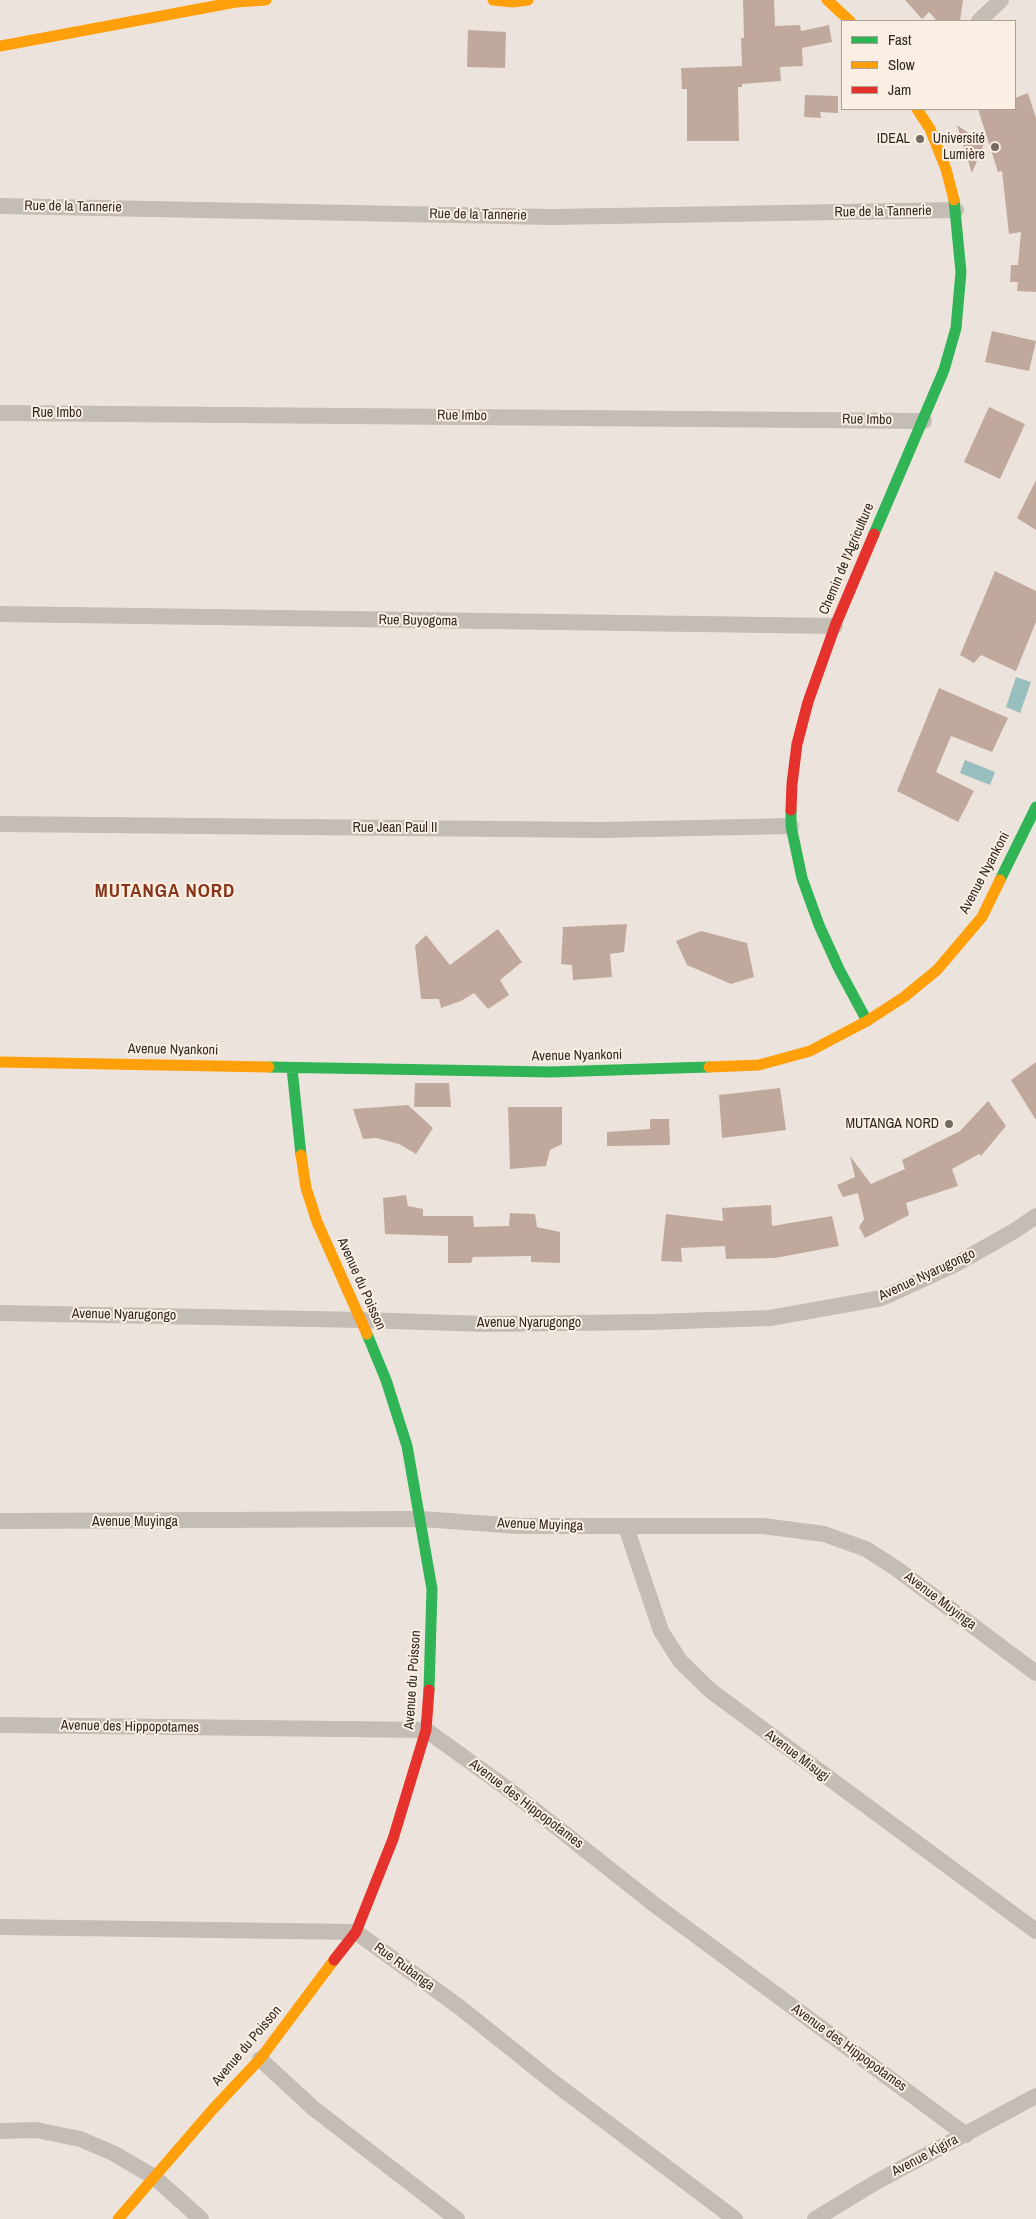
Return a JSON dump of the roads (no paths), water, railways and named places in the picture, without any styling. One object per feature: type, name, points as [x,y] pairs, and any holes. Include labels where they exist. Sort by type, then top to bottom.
[{"type":"street","points":[[0,46],[236,2],[266,0]]},
{"type":"street","points":[[493,0],[513,2],[528,0]]},
{"type":"street","points":[[827,0],[849,20]]},
{"type":"street","points":[[980,20],[1001,0]]},
{"type":"street","name":"Chemin de l'Agriculture","points":[[867,1021],[839,969],[819,925],[802,878],[791,826],[792,784],[797,744],[808,702],[835,626],[892,490],[924,421],[944,370],[956,328],[961,272],[956,210],[946,169],[930,129],[918,110]]},
{"type":"street","name":"Rue de la Tannerie","points":[[0,206],[553,217],[956,210]]},
{"type":"street","name":"Rue Imbo","points":[[0,413],[924,421]]},
{"type":"street","name":"Rue Buyogoma","points":[[0,614],[835,626]]},
{"type":"street","name":"Avenue Nyankoni","points":[[0,1062],[551,1072],[759,1065],[810,1051],[867,1021],[904,997],[937,970],[982,917],[1036,807]]},
{"type":"street","name":"Rue Jean Paul II","points":[[0,824],[602,830],[791,826]]},
{"type":"street","name":"Avenue du Poisson","points":[[118,2219],[213,2109],[260,2059],[356,1932],[393,1839],[426,1730],[431,1664],[432,1590],[407,1446],[386,1380],[362,1320],[317,1222],[306,1188],[298,1135],[292,1068]]},
{"type":"street","name":"Avenue Nyarugongo","points":[[0,1313],[495,1324],[770,1318],[882,1298],[956,1264],[1016,1230],[1036,1216]]},
{"type":"street","name":"Avenue Muyinga","points":[[0,1521],[421,1519],[519,1526],[763,1526],[824,1534],[866,1549],[897,1569],[1036,1673]]},
{"type":"street","name":"Avenue Misugi","points":[[626,1527],[661,1631],[680,1661],[711,1691],[1036,1931]]},
{"type":"street","name":"Avenue des Hippopotames","points":[[0,1725],[426,1730],[512,1792],[655,1905],[966,2134]]},
{"type":"street","points":[[0,1927],[356,1932]]},
{"type":"street","name":"Rue Rubanga","points":[[356,1932],[458,2006],[553,2082],[735,2219]]},
{"type":"street","points":[[260,2059],[313,2108],[457,2219]]},
{"type":"street","name":"Avenue Kigira","points":[[815,2219],[878,2181],[1036,2096]]},
{"type":"street","points":[[0,2131],[36,2130],[80,2139],[113,2153],[154,2176],[201,2219]]},
{"type":"water","points":[[1016,677],[1031,682],[1020,713],[1006,707]]},
{"type":"water","points":[[965,760],[995,772],[990,785],[960,773]]},
{"type":"place","name":"IDEAL","points":[[920,139]]},
{"type":"place","name":"Université Lumière","points":[[995,147]]},
{"type":"place","name":"MUTANGA NORD","points":[[949,1124]]},
{"type":"district","name":"MUTANGA NORD","points":[[165,892]]}]
